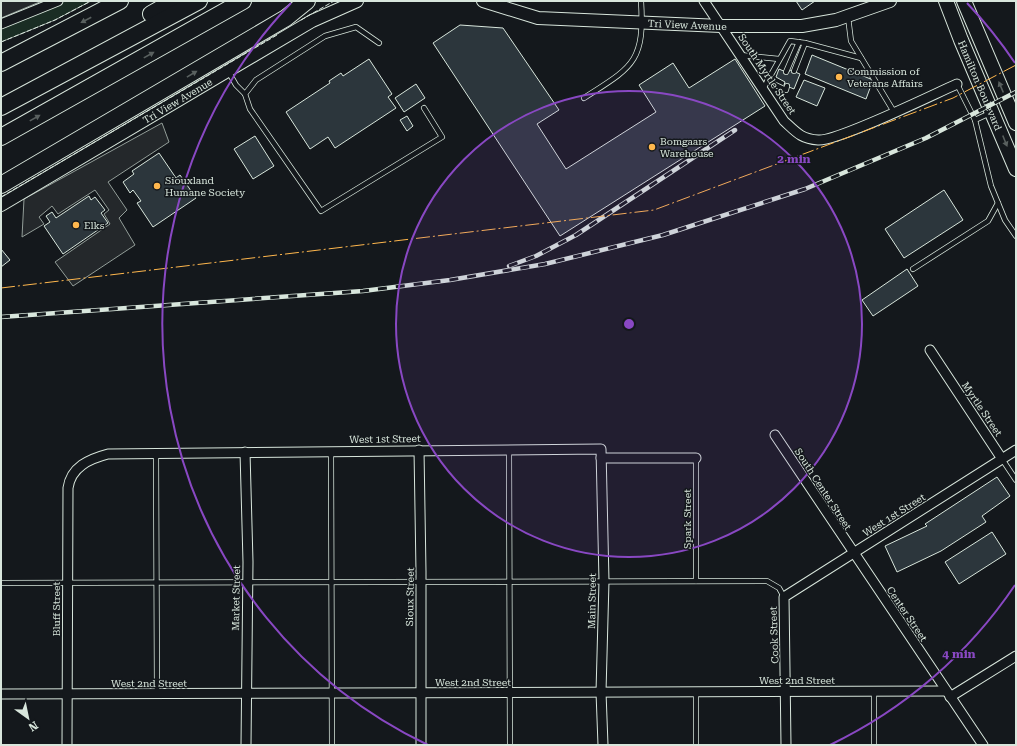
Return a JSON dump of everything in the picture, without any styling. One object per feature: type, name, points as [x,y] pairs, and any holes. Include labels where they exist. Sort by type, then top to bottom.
[{"type":"highway","points":[[1,63],[120,1]]},
{"type":"highway","points":[[21,96],[135,23],[174,1]]},
{"type":"highway","points":[[1,107],[199,1]]},
{"type":"highway","points":[[1,137],[243,1]]},
{"type":"highway","points":[[1,185],[122,116],[286,18],[307,1]]},
{"type":"highway","points":[[1,174],[52,146],[122,116]]},
{"type":"main road","points":[[286,18],[312,1]]},
{"type":"main road","name":"Hamilton Boulevard","points":[[946,1],[961,40],[1015,164]]},
{"type":"main road","name":"Hamilton Boulevard","points":[[965,2],[1016,123]]},
{"type":"street","points":[[1,24],[58,1]]},
{"type":"street","name":"Tri View Avenue","points":[[1,205],[312,20],[357,1]]},
{"type":"street","name":"Tri View Avenue","points":[[484,1],[505,4],[538,18],[721,26],[802,26],[848,17],[890,1]]},
{"type":"street","name":"South Myrtle Street","points":[[704,1],[740,55],[765,85],[784,121],[802,137],[820,141],[845,133],[957,84]]},
{"type":"street","name":"Myrtle Street","points":[[930,350],[1002,459]]},
{"type":"street","name":"South Center Street","points":[[775,435],[853,554]]},
{"type":"street","name":"West 1st Street","points":[[72,474],[84,464],[97,457],[108,454],[509,448],[601,449],[601,458]]},
{"type":"street","name":"Sioux Street","points":[[419,450],[421,745]]},
{"type":"street","name":"West 1st Street","points":[[784,597],[1016,450]]},
{"type":"street","name":"Market Street","points":[[245,452],[247,583],[246,745]]},
{"type":"street","points":[[601,458],[696,458]]},
{"type":"street","name":"Main Street","points":[[601,458],[604,581],[601,692],[603,745]]},
{"type":"street","name":"Bluff Street","points":[[67,745],[68,488],[69,478],[72,474]]},
{"type":"street","name":"Center Street","points":[[853,554],[983,745]]},
{"type":"street","name":"Cook Street","points":[[784,597],[786,745]]},
{"type":"street","points":[[948,694],[1016,656]]},
{"type":"street","name":"West 2nd Street","points":[[1,694],[874,691],[948,694]]},
{"type":"lane","points":[[584,98],[617,77],[631,65],[639,50],[642,22],[641,1]]},
{"type":"lane","points":[[848,17],[852,41],[894,112]]},
{"type":"lane","points":[[245,94],[256,80],[325,36],[356,27],[379,43]]},
{"type":"lane","points":[[787,86],[786,90],[780,86],[765,85],[790,42],[806,43],[861,58]]},
{"type":"lane","points":[[786,72],[799,42]]},
{"type":"lane","points":[[794,71],[806,43]]},
{"type":"lane","points":[[740,55],[779,59]]},
{"type":"lane","points":[[228,71],[236,85],[245,94],[250,109],[321,211],[442,138],[424,108]]},
{"type":"lane","points":[[780,86],[783,80]]},
{"type":"lane","points":[[957,84],[975,120],[991,186],[1005,220],[1016,236]]},
{"type":"lane","points":[[975,120],[992,112]]},
{"type":"lane","points":[[913,269],[988,221],[998,203]]},
{"type":"lane","points":[[509,448],[510,745]]},
{"type":"lane","points":[[332,451],[332,745]]},
{"type":"lane","points":[[156,453],[157,694]]},
{"type":"lane","name":"Spark Street","points":[[696,458],[696,581]]},
{"type":"lane","name":"Myrtle Street","points":[[1002,459],[1016,480]]},
{"type":"lane","points":[[1,584],[421,581],[509,583],[604,581],[767,581],[779,588],[784,597]]},
{"type":"lane","points":[[696,691],[696,745]]},
{"type":"lane","points":[[874,691],[874,745]]},
{"type":"green space","points":[[1,1],[91,1],[55,20],[1,42]]},
{"type":"shaded area","points":[[1,1],[42,1],[1,18]]},
{"type":"shaded area","points":[[162,123],[169,142],[108,182],[127,210],[119,218],[135,245],[73,286],[55,262],[110,224],[104,214],[109,210],[95,190],[58,214],[52,206],[39,217],[44,224],[22,237],[24,199]]},
{"type":"building","points":[[796,1],[815,1],[802,10]]},
{"type":"building","name":"Bomgaars Warehouse","points":[[460,25],[503,28],[559,110],[537,124],[566,169],[656,112],[639,85],[673,63],[689,88],[735,59],[765,106],[560,236],[433,43]]},
{"type":"building","name":"Commission of Veterans Affairs","points":[[812,55],[873,80],[866,99],[805,74]]},
{"type":"building","points":[[369,59],[392,94],[388,97],[396,108],[335,148],[328,137],[310,149],[286,112],[330,83],[329,81],[341,73],[343,76]]},
{"type":"building","points":[[779,69],[788,73],[790,70],[800,74],[794,89],[784,85],[785,82],[776,77]]},
{"type":"building","points":[[804,80],[825,88],[817,106],[796,97]]},
{"type":"building","points":[[416,84],[425,98],[404,112],[395,98]]},
{"type":"building","points":[[407,116],[413,126],[407,131],[400,120]]},
{"type":"building","points":[[255,136],[274,166],[253,179],[234,149]]},
{"type":"building","name":"Siouxland Humane Society","points":[[159,153],[176,178],[180,175],[196,198],[153,227],[137,203],[141,201],[133,190],[130,193],[123,182],[134,174],[132,171]]},
{"type":"building","points":[[944,190],[963,220],[904,258],[885,229]]},
{"type":"building","name":"Elks","points":[[89,196],[91,200],[95,197],[105,210],[101,213],[108,223],[63,254],[44,226],[50,222],[46,216],[52,212],[56,218]]},
{"type":"building","points":[[1,249],[10,260],[1,267]]},
{"type":"building","points":[[907,269],[918,286],[873,316],[862,300]]},
{"type":"building","points":[[997,477],[1010,496],[982,516],[986,522],[941,551],[897,572],[885,546],[927,526],[925,524]]},
{"type":"building","points":[[992,532],[1006,554],[959,584],[945,562]]},
{"type":"railway","points":[[1,317],[363,291],[450,280],[545,264],[663,235],[805,189],[926,138],[1016,92]]},
{"type":"railway","points":[[509,266],[536,256],[576,235],[735,130]]},
{"type":"fence","points":[[1,42],[55,20],[91,1]]},
{"type":"fence","points":[[301,20],[334,1]]},
{"type":"fence","points":[[1,197],[277,35]]},
{"type":"power","points":[[1,288],[654,210],[953,98],[1016,65]]},
{"type":"place","name":"Commission of Veterans Affairs","points":[[839,77]]},
{"type":"place","name":"Bomgaars Warehouse","points":[[652,147]]},
{"type":"place","name":"Siouxland Humane Society","points":[[157,186]]},
{"type":"place","name":"Elks","points":[[76,225]]}]
